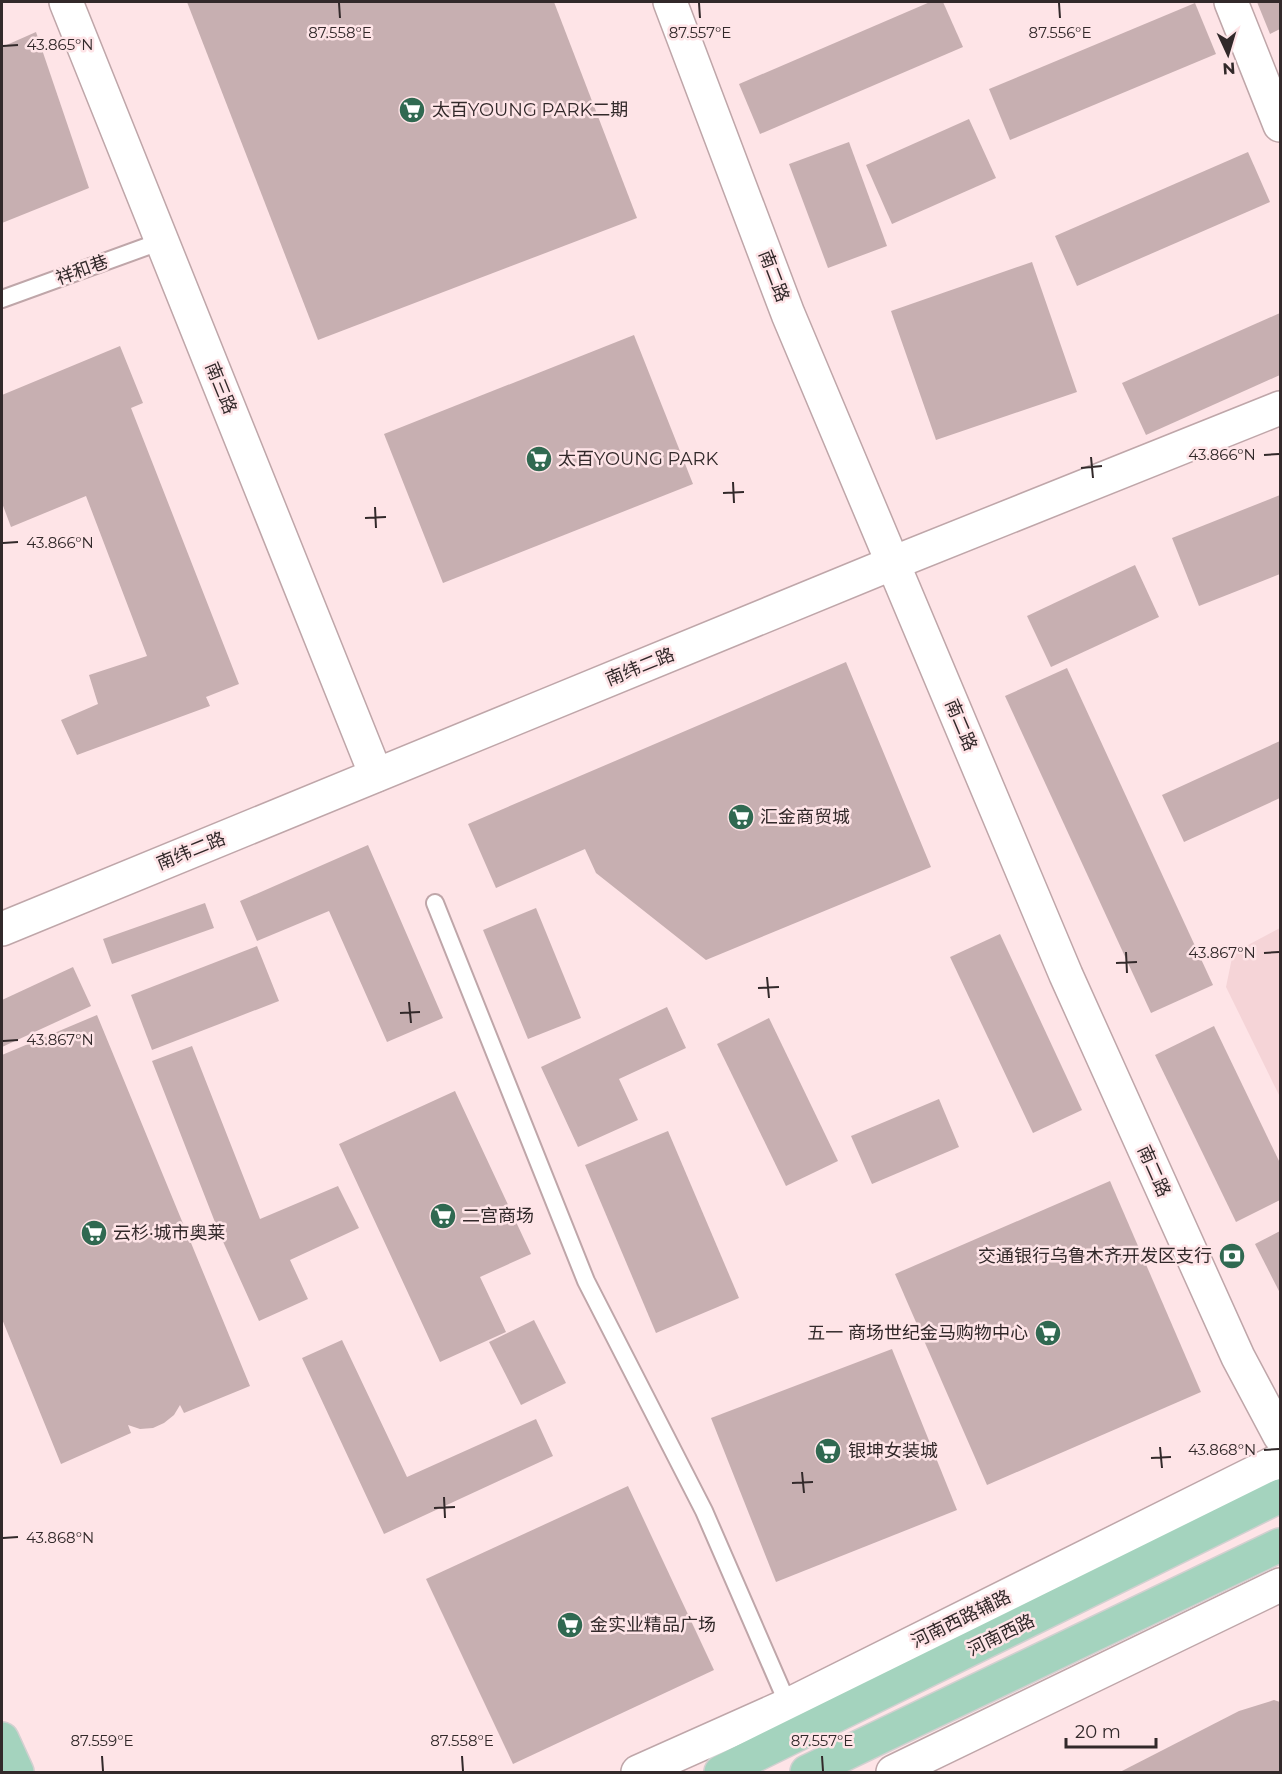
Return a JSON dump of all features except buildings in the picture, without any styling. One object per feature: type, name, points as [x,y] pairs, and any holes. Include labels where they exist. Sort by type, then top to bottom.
[{"type":"main road","name":"河南西路","points":[[721,1773],[1281,1496]]},
{"type":"main road","points":[[807,1773],[1281,1545]]},
{"type":"main road","points":[[2,1739],[17,1773]]},
{"type":"street","name":"南三路","points":[[66,2],[376,775]]},
{"type":"street","name":"南二路","points":[[670,2],[788,314],[1066,975],[1238,1357],[1281,1436]]},
{"type":"street","points":[[1231,2],[1281,125]]},
{"type":"street","name":"南纬二路","points":[[2,929],[893,563],[1281,408]]},
{"type":"street","name":"河南西路辅路","points":[[638,1773],[788,1705],[1281,1460]]},
{"type":"street","points":[[893,1773],[1281,1585]]},
{"type":"lane","name":"祥和巷","points":[[2,299],[162,241]]},
{"type":"lane","points":[[435,903],[586,1281],[704,1511],[801,1734]]},
{"type":"shaded area","points":[[1280,928],[1280,1097],[1226,987],[1233,953]]},
{"type":"place","name":"太百YOUNG PARK二期","points":[[412,110]]},
{"type":"place","name":"太百YOUNG PARK","points":[[539,459]]},
{"type":"place","name":"汇金商贸城","points":[[741,817]]},
{"type":"place","name":"二宫商场","points":[[443,1216]]},
{"type":"place","name":"云杉·城市奥莱","points":[[94,1233]]},
{"type":"place","name":"交通银行乌鲁木齐开发区支行","points":[[1232,1256]]},
{"type":"place","name":"五一 商场世纪金马购物中心","points":[[1048,1333]]},
{"type":"place","name":"银坤女装城","points":[[828,1451]]},
{"type":"place","name":"金实业精品广场","points":[[570,1625]]}]
